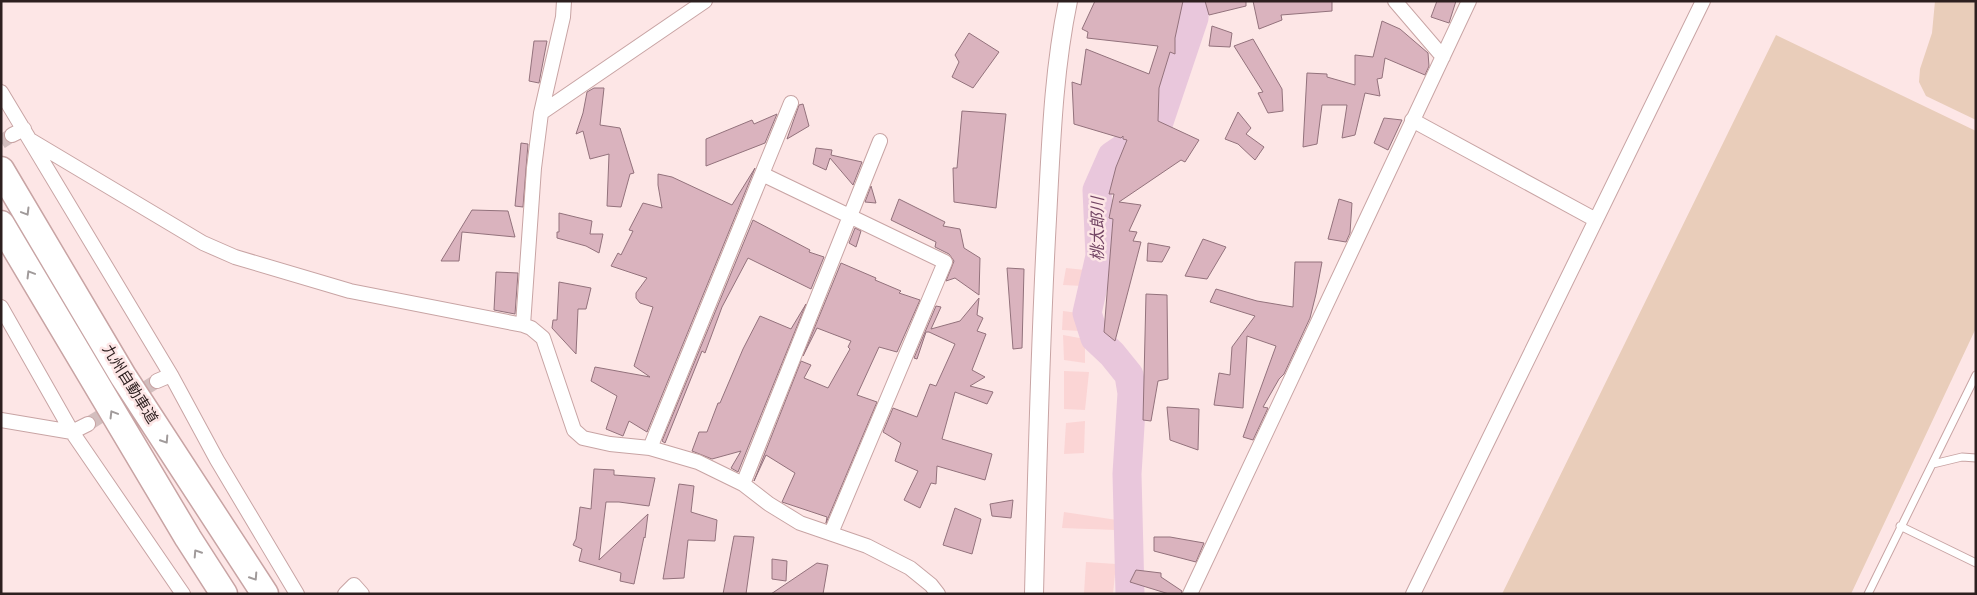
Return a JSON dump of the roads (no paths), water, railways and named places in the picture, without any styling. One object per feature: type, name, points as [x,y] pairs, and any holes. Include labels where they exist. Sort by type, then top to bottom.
[{"type":"highway","name":"九州自動車道","points":[[1,170],[123,376],[265,594]]},
{"type":"highway","name":"九州自動車道","points":[[1,224],[188,538],[224,594]]},
{"type":"street","points":[[523,325],[534,168],[541,113],[563,17],[564,1]]},
{"type":"street","points":[[541,113],[705,1]]},
{"type":"street","points":[[1034,594],[1045,254],[1053,101],[1062,28],[1068,1]]},
{"type":"street","points":[[1395,1],[1443,57]]},
{"type":"street","points":[[1190,594],[1469,1]]},
{"type":"street","points":[[1413,594],[1703,1]]},
{"type":"street","points":[[1,92],[23,135],[171,375],[217,460],[297,594]]},
{"type":"street","points":[[650,448],[791,103]]},
{"type":"street","points":[[1412,120],[1596,220]]},
{"type":"street","points":[[23,135],[203,243],[236,257],[350,291],[532,328],[543,338],[574,430],[583,438],[610,444],[650,448],[698,462],[743,484],[800,524],[867,546],[910,568],[931,585],[938,594]]},
{"type":"street","points":[[743,484],[880,141]]},
{"type":"street","points":[[762,174],[945,262],[831,533]]},
{"type":"street","points":[[1,307],[72,432],[183,594]]},
{"type":"street","points":[[157,381],[171,375]]},
{"type":"street","points":[[1,420],[72,432],[88,424]]},
{"type":"street","points":[[345,594],[354,585],[362,594]]},
{"type":"lane","points":[[1868,594],[1976,375]]},
{"type":"lane","points":[[1933,464],[1962,457],[1976,458]]},
{"type":"lane","points":[[1900,526],[1976,563]]},
{"type":"waterway","name":"桃太郎川","points":[[1130,594],[1127,474],[1132,393],[1129,375],[1112,354],[1095,338],[1087,313],[1100,256],[1097,190],[1112,156],[1158,125],[1194,18],[1195,1]]},
{"type":"tunnel","points":[[1,142],[12,135]]},
{"type":"tunnel","points":[[88,424],[157,381]]}]
